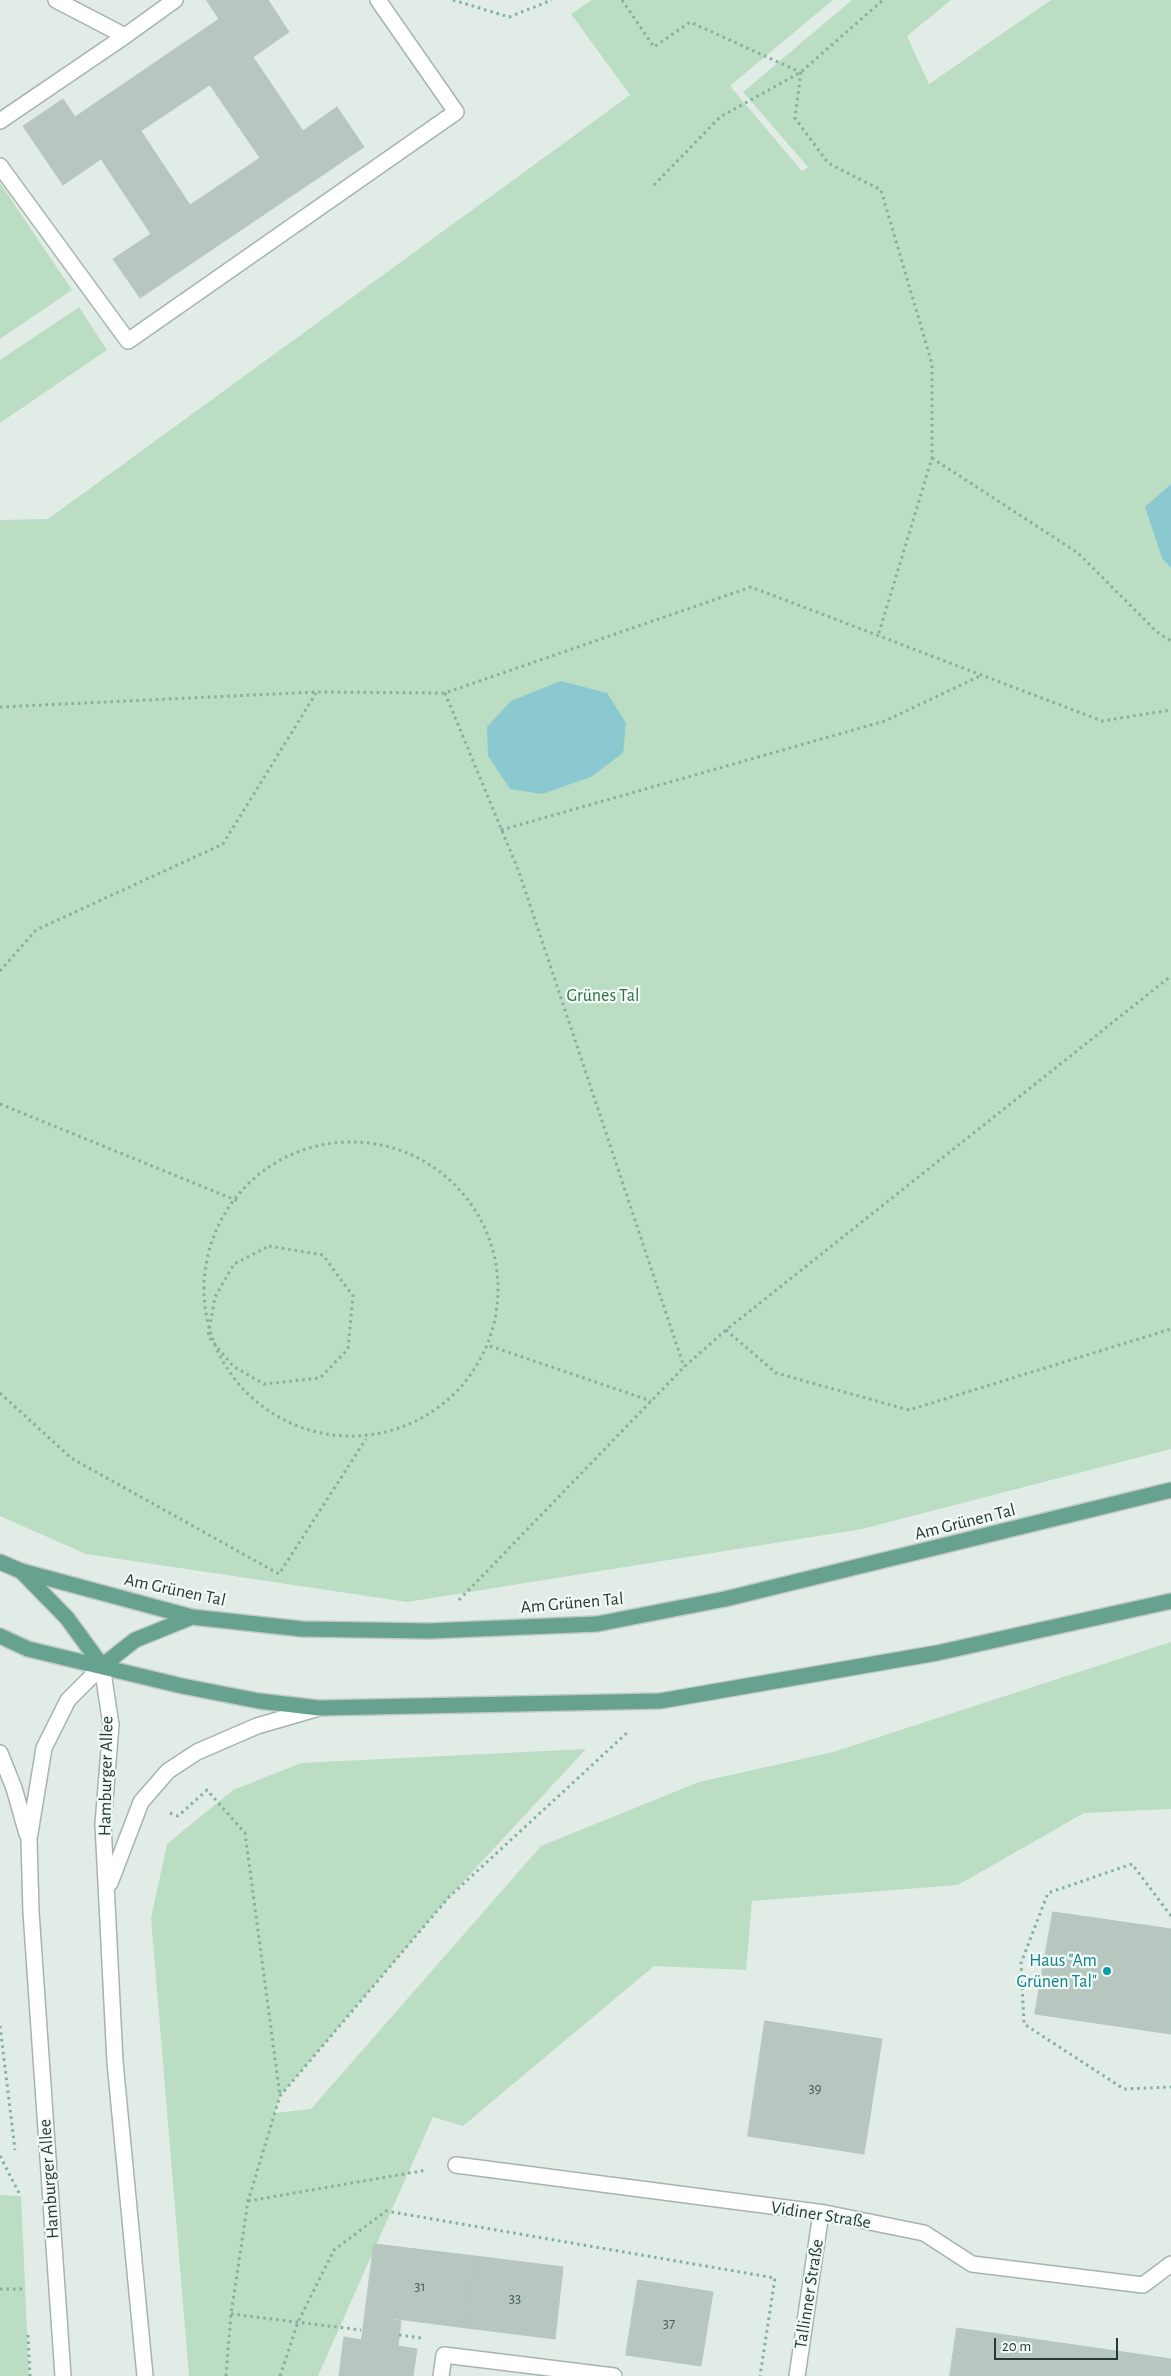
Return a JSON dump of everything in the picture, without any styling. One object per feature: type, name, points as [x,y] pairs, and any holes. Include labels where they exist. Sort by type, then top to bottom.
[{"type":"main road","name":"Am Grünen Tal","points":[[0,1562],[20,1571],[192,1617],[302,1629],[428,1630],[597,1624],[725,1599],[1171,1490]]},
{"type":"main road","points":[[20,1571],[67,1618],[102,1666]]},
{"type":"main road","points":[[0,1636],[28,1649],[202,1690],[259,1701],[319,1708],[660,1701],[937,1653],[1171,1601]]},
{"type":"main road","points":[[102,1666],[135,1640],[192,1617]]},
{"type":"street","points":[[56,0],[125,36]]},
{"type":"street","points":[[0,121],[175,0]]},
{"type":"street","points":[[0,166],[128,341],[456,112],[378,0]]},
{"type":"street","name":"Hamburger Allee","points":[[63,2376],[31,1912],[29,1839],[44,1748],[68,1700],[102,1666]]},
{"type":"street","name":"Hamburger Allee","points":[[102,1666],[111,1726],[103,1824],[108,1889],[115,2062],[145,2376]]},
{"type":"street","points":[[108,1889],[141,1802],[168,1771],[197,1752],[257,1726],[319,1708]]},
{"type":"street","points":[[0,1753],[14,1788],[29,1839]]},
{"type":"street","name":"Vidiner Straße","points":[[456,2165],[821,2213],[924,2233],[972,2264],[1143,2285],[1171,2264]]},
{"type":"street","name":"Tallinner Straße","points":[[797,2376],[821,2213]]},
{"type":"street","points":[[441,2376],[444,2355],[614,2376]]},
{"type":"path","points":[[453,0],[509,17],[552,0]]},
{"type":"path","points":[[622,0],[654,47],[690,22],[801,72]]},
{"type":"path","points":[[654,185],[720,117],[801,72],[883,0]]},
{"type":"path","points":[[801,72],[795,118],[828,163],[881,190],[932,364],[932,458],[878,636]]},
{"type":"path","points":[[932,458],[1078,553],[1157,632],[1171,641]]},
{"type":"path","points":[[0,707],[316,692],[445,693],[751,587],[1102,721],[1171,710]]},
{"type":"path","points":[[501,830],[885,721],[982,675]]},
{"type":"path","points":[[0,972],[36,930],[223,844],[316,692]]},
{"type":"path","points":[[445,693],[518,872],[684,1367]]},
{"type":"path","points":[[428,1630],[684,1367],[726,1330],[1171,976]]},
{"type":"path","points":[[0,1104],[238,1201]]},
{"type":"path","points":[[0,1394],[71,1458],[279,1574],[367,1439],[448,1404],[490,1346],[501,1284],[491,1236],[442,1169],[370,1139],[289,1151],[215,1223],[200,1296],[208,1336],[223,1369],[280,1422],[367,1439]]},
{"type":"path","points":[[269,1246],[323,1256],[353,1296],[348,1349],[320,1378],[264,1384],[233,1366],[208,1336],[215,1296],[234,1264],[269,1246]]},
{"type":"path","points":[[726,1330],[776,1372],[909,1410],[1171,1329]]},
{"type":"path","points":[[490,1346],[651,1401]]},
{"type":"path","points":[[226,2376],[231,2314],[248,2201],[280,2096],[449,1897],[593,1766],[660,1701]]},
{"type":"path","points":[[141,1802],[178,1816],[207,1790],[245,1833],[280,2096]]},
{"type":"path","points":[[1171,1916],[1132,1864],[1048,1893],[1021,1963],[1024,2024],[1124,2089],[1171,2087]]},
{"type":"path","points":[[0,2026],[16,2158]]},
{"type":"path","points":[[0,2156],[21,2196],[19,2177]]},
{"type":"path","points":[[248,2201],[456,2165]]},
{"type":"path","points":[[280,2376],[298,2322],[334,2250],[386,2211],[774,2278],[760,2376]]},
{"type":"path","points":[[0,2289],[26,2289]]},
{"type":"path","points":[[231,2314],[361,2330]]},
{"type":"green space","name":"Grünes Tal","points":[[592,0],[833,0],[730,86],[802,171],[808,167],[743,92],[852,0],[951,0],[907,36],[929,84],[1051,0],[1171,0],[1171,1449],[862,1529],[407,1602],[86,1554],[0,1516],[0,520],[48,519],[630,95],[571,14]]},
{"type":"green space","points":[[0,183],[72,290],[0,339]]},
{"type":"green space","points":[[79,307],[107,350],[0,423],[0,360]]},
{"type":"green space","points":[[1171,1642],[1171,1809],[1084,1813],[958,1885],[752,1901],[746,1970],[654,1966],[463,2126],[433,2117],[318,2376],[189,2376],[151,1918],[167,1844],[233,1790],[301,1763],[586,1749],[449,1897],[280,2096],[275,2113],[311,2109],[541,1846],[699,1782],[833,1752]]},
{"type":"green space","points":[[0,2195],[21,2196],[29,2376],[0,2376]]},
{"type":"water","points":[[1171,484],[1171,568],[1162,558],[1145,507]]},
{"type":"water","points":[[561,681],[607,693],[626,723],[623,753],[591,777],[542,794],[510,789],[488,756],[487,727],[511,701]]},
{"type":"building","points":[[268,0],[289,32],[253,57],[303,131],[337,107],[364,147],[140,298],[113,259],[151,234],[101,159],[63,185],[23,126],[63,99],[75,117],[219,19],[207,1]],"holes":[[[210,85],[260,158],[190,205],[141,131]]]},
{"type":"building","name":"Haus \"Am Grünen Tal\"","points":[[1053,1912],[1171,1929],[1171,2034],[1035,2014]]},
{"type":"building","points":[[765,2021],[882,2039],[864,2154],[748,2136]]},
{"type":"building","points":[[374,2244],[475,2256],[467,2328],[365,2315]]},
{"type":"building","points":[[475,2256],[563,2267],[555,2339],[467,2328]]},
{"type":"building","points":[[638,2280],[713,2292],[701,2366],[626,2355]]},
{"type":"building","points":[[365,2315],[401,2321],[398,2346],[417,2349],[413,2376],[339,2376],[344,2337],[361,2340]]},
{"type":"building","points":[[957,2328],[1171,2359],[1171,2376],[950,2376]]},
{"type":"place","name":"Haus \"Am Grünen Tal\"","points":[[1107,1971]]}]
